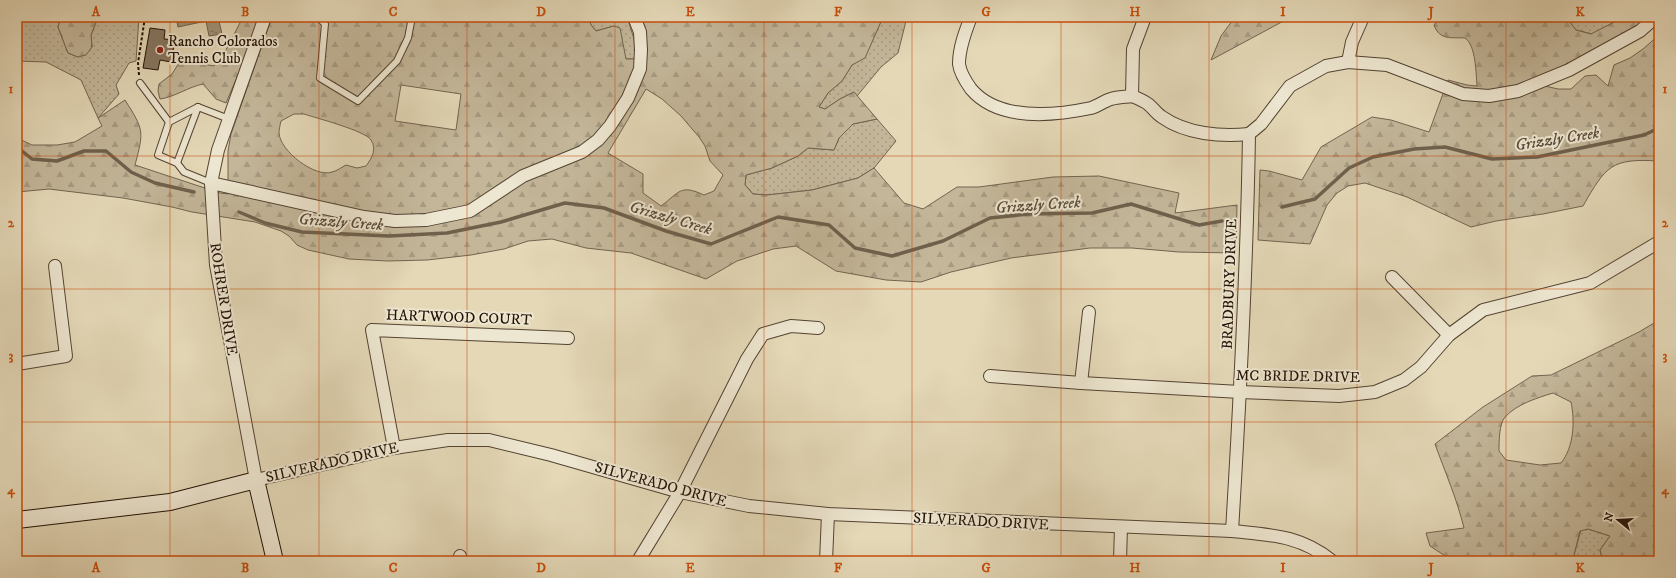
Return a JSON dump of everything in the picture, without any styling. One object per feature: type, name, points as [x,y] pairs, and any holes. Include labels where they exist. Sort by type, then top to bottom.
[{"type":"street","name":"ROHRER DRIVE","points":[[264,17],[218,150],[212,183],[216,265],[256,480],[274,561]]},
{"type":"street","points":[[212,183],[357,216],[395,221],[426,220],[470,211],[523,176],[582,152],[602,135],[628,98],[640,69],[640,32],[634,17]]},
{"type":"street","points":[[971,17],[962,42],[959,65],[966,82],[977,96],[998,109],[1019,114],[1061,112],[1093,108],[1111,99],[1132,96],[1147,103],[1161,117],[1175,125],[1195,131],[1230,136],[1249,134],[1261,124],[1290,86],[1326,66],[1348,62],[1386,65],[1463,94],[1489,96],[1518,91],[1569,70],[1640,31],[1656,17]]},
{"type":"street","points":[[1132,96],[1134,48],[1145,17]]},
{"type":"street","points":[[1348,62],[1352,42],[1363,17]]},
{"type":"street","name":"BRADBURY DRIVE","points":[[1232,531],[1240,392],[1248,199],[1249,134]]},
{"type":"street","name":"MC BRIDE DRIVE","points":[[990,376],[1240,392],[1339,396],[1374,392],[1404,380],[1421,367],[1449,335],[1483,310],[1590,283],[1659,242]]},
{"type":"street","points":[[17,364],[66,356],[55,266]]},
{"type":"street","points":[[1392,277],[1449,335]]},
{"type":"street","points":[[1081,383],[1089,312]]},
{"type":"street","points":[[638,561],[680,492],[747,358],[763,334],[791,326],[818,328]]},
{"type":"street","name":"HARTWOOD COURT","points":[[394,448],[372,330],[568,338]]},
{"type":"street","name":"SILVERADO DRIVE","points":[[17,520],[170,502],[256,480],[394,448],[448,440],[489,440],[551,455],[680,492],[749,506],[828,514],[1232,531],[1278,536],[1295,540],[1318,550],[1332,561]]},
{"type":"street","points":[[826,561],[828,514]]},
{"type":"street","points":[[1120,561],[1121,527]]},
{"type":"lane","points":[[318,17],[325,24],[320,78],[358,100],[397,61],[408,38],[412,17]]},
{"type":"lane","points":[[140,83],[169,122]]},
{"type":"lane","points":[[212,183],[184,172],[177,163],[158,156],[169,122],[198,107],[229,118]]},
{"type":"lane","points":[[177,163],[198,107]]},
{"type":"path","points":[[140,83],[138,62],[145,17]]},
{"type":"green space","points":[[17,17],[61,17],[58,27],[68,53],[78,57],[92,47],[91,35],[98,17],[139,17],[136,61],[129,63],[116,85],[119,94],[98,118],[81,80],[46,62],[17,61]]},
{"type":"green space","points":[[61,17],[98,17],[91,35],[92,47],[86,55],[78,57],[68,53],[58,27]]},
{"type":"green space","points":[[243,17],[259,17],[246,56],[226,103],[216,99],[203,84],[160,99],[158,91],[159,84],[172,74],[179,63],[186,61],[214,66],[226,50]]},
{"type":"green space","points":[[272,17],[592,17],[589,19],[591,25],[596,31],[614,26],[620,28],[626,59],[636,59],[638,17],[883,17],[865,58],[852,65],[842,81],[828,93],[819,107],[825,109],[854,92],[877,119],[853,124],[839,138],[834,150],[808,148],[798,156],[772,168],[746,175],[745,185],[753,194],[767,195],[812,190],[858,178],[874,168],[904,203],[923,209],[957,187],[979,187],[1053,177],[1099,176],[1179,193],[1175,213],[1237,205],[1236,253],[1179,252],[1132,248],[1090,248],[1011,258],[951,272],[921,282],[886,280],[836,271],[796,246],[773,249],[737,261],[706,279],[631,253],[586,248],[552,239],[528,241],[504,249],[471,255],[427,260],[388,261],[349,259],[308,250],[297,245],[289,236],[281,231],[255,222],[192,212],[123,198],[49,189],[17,192],[17,138],[32,145],[57,145],[75,142],[102,126],[98,118],[125,100],[136,118],[141,137],[135,165],[220,193],[228,194],[228,151],[231,134]],"holes":[[[401,85],[461,94],[456,130],[395,121]],[[646,89],[662,99],[681,116],[699,137],[705,146],[710,161],[723,175],[714,191],[704,195],[690,190],[681,191],[661,206],[643,193],[643,174],[608,153]],[[294,114],[304,114],[351,129],[367,136],[371,140],[374,147],[372,157],[366,166],[357,168],[346,165],[332,172],[325,173],[317,171],[300,162],[285,148],[279,133],[281,121]]]},
{"type":"green space","points":[[592,17],[627,17],[635,42],[636,59],[625,59],[624,50],[614,26],[596,31],[591,25],[589,19]]},
{"type":"green space","points":[[883,17],[907,17],[898,53],[881,67],[857,96],[854,92],[825,109],[819,107],[828,93],[842,81],[852,65],[865,57]]},
{"type":"green space","points":[[1235,17],[1291,17],[1211,60],[1221,36]]},
{"type":"green space","points":[[1440,17],[1566,17],[1576,30],[1591,34],[1624,17],[1647,17],[1623,39],[1545,86],[1558,89],[1571,89],[1585,76],[1596,75],[1608,86],[1614,65],[1630,58],[1659,35],[1659,161],[1630,161],[1620,163],[1612,167],[1604,173],[1583,206],[1496,221],[1471,227],[1407,197],[1365,183],[1348,186],[1337,193],[1327,205],[1310,244],[1258,240],[1260,170],[1302,180],[1321,147],[1372,117],[1391,120],[1429,132],[1448,80],[1477,86],[1475,60],[1469,42],[1465,38],[1451,38],[1439,34],[1434,25]]},
{"type":"green space","points":[[1566,17],[1624,17],[1592,34],[1576,30]]},
{"type":"green space","points":[[877,119],[896,141],[874,168],[858,178],[812,190],[767,195],[753,194],[745,185],[746,175],[772,168],[798,156],[808,148],[834,150],[839,138],[853,124]]},
{"type":"green space","points":[[1659,320],[1659,561],[1610,561],[1602,558],[1600,550],[1610,536],[1588,529],[1580,531],[1574,555],[1575,561],[1453,561],[1430,546],[1426,533],[1464,528],[1435,444],[1483,407],[1532,376],[1551,375],[1639,332]],"holes":[[[1553,393],[1571,402],[1573,417],[1571,442],[1569,449],[1561,463],[1540,465],[1506,460],[1499,451],[1499,438],[1503,420],[1510,412],[1528,402]]]},
{"type":"green space","points":[[1588,529],[1610,536],[1600,550],[1602,558],[1610,561],[1575,561],[1574,555],[1581,530]]},
{"type":"water","points":[[176,17],[218,17],[222,34],[209,36],[206,21],[178,27]]},
{"type":"building","name":"Rancho Colorados Tennis Club","points":[[150,28],[165,30],[164,39],[175,40],[171,62],[160,60],[158,70],[143,68]]},
{"type":"waterway","name":"Grizzly Creek","points":[[1282,207],[1315,199],[1349,168],[1373,157],[1414,149],[1445,147],[1492,159],[1537,157],[1644,135],[1659,128]]},
{"type":"waterway","name":"Grizzly Creek","points":[[17,147],[32,159],[57,161],[84,151],[106,151],[131,172],[155,183],[194,192]]},
{"type":"waterway","name":"Grizzly Creek","points":[[239,212],[265,223],[302,232],[389,236],[447,233],[501,222],[565,203],[604,208],[666,231],[711,244],[778,217],[829,225],[855,248],[892,256],[943,241],[990,218],[1029,214],[1092,213],[1131,204],[1199,225],[1222,221]]},
{"type":"place","name":"Rancho Colorados Tennis Club","points":[[160,50]]}]
